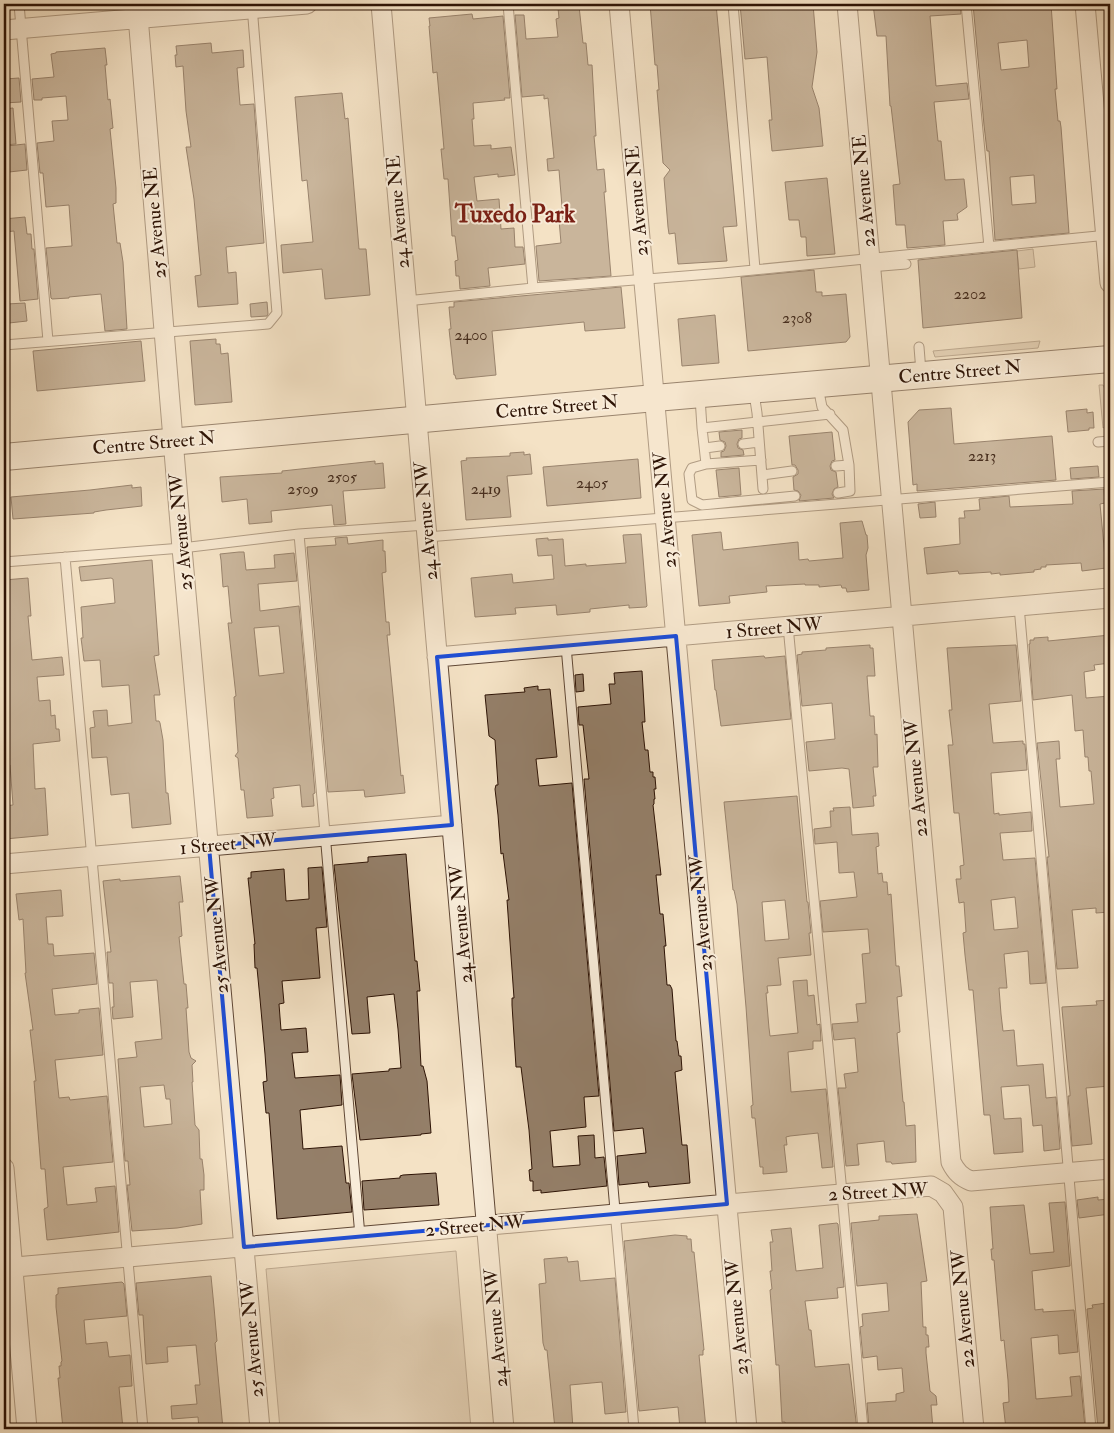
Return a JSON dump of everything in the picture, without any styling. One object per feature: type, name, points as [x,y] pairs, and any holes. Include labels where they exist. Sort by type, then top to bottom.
[{"type":"main road","name":"Centre Street N","points":[[4,457],[1110,359]]},
{"type":"street","points":[[13,30],[138,11],[307,4]]},
{"type":"street","name":"24 Avenue NE","points":[[381,4],[417,420]]},
{"type":"street","name":"23 Avenue NE","points":[[619,4],[655,398]]},
{"type":"street","name":"22 Avenue NE","points":[[847,4],[880,379]]},
{"type":"street","points":[[1085,4],[1108,235],[1110,283]]},
{"type":"street","name":"25 Avenue NE","points":[[138,11],[173,441]]},
{"type":"street","name":"22 Avenue NW","points":[[880,379],[951,1162],[955,1171],[971,1181],[1068,1172]]},
{"type":"street","name":"23 Avenue NW","points":[[655,398],[747,1429]]},
{"type":"street","name":"24 Avenue NW","points":[[417,420],[504,1429]]},
{"type":"street","name":"25 Avenue NW","points":[[173,441],[260,1429]]},
{"type":"street","name":"1 Street NW","points":[[437,657],[1110,598]]},
{"type":"street","name":"1 Street NW","points":[[4,864],[452,825]]},
{"type":"street","points":[[4,1168],[8,1268],[27,1429]]},
{"type":"street","points":[[1068,1172],[1110,1169]]},
{"type":"street","name":"2 Street NW","points":[[8,1268],[931,1186],[943,1193]]},
{"type":"street","name":"22 Avenue NW","points":[[943,1193],[953,1206],[974,1429]]},
{"type":"lane","points":[[19,4],[13,30],[48,341]]},
{"type":"lane","points":[[508,4],[533,288]]},
{"type":"lane","points":[[733,4],[755,269]]},
{"type":"lane","points":[[966,4],[989,246]]},
{"type":"lane","points":[[4,345],[268,324],[277,313],[252,6]]},
{"type":"lane","points":[[870,263],[989,246],[1108,235]]},
{"type":"lane","points":[[406,302],[533,288],[755,269],[870,263],[906,264]]},
{"type":"lane","points":[[919,346],[922,375]]},
{"type":"lane","points":[[817,384],[822,407],[842,430],[849,465],[850,491],[838,492]]},
{"type":"lane","points":[[753,390],[758,422],[763,489]]},
{"type":"lane","points":[[700,394],[706,464]]},
{"type":"lane","points":[[702,428],[830,414]]},
{"type":"lane","points":[[1098,442],[1110,441]]},
{"type":"lane","points":[[743,444],[760,442]]},
{"type":"lane","points":[[705,448],[720,446]]},
{"type":"lane","points":[[761,460],[706,464],[692,468],[690,474],[692,500],[702,505],[794,496]]},
{"type":"lane","points":[[836,466],[849,465]]},
{"type":"lane","points":[[762,475],[792,471]]},
{"type":"lane","points":[[4,562],[182,548],[299,534],[426,531],[666,518],[891,498],[1110,482]]},
{"type":"lane","points":[[299,534],[360,1236]]},
{"type":"lane","points":[[65,557],[143,1429]]},
{"type":"lane","points":[[1019,606],[1091,1429]]},
{"type":"lane","points":[[788,626],[863,1429]]},
{"type":"lane","points":[[566,646],[634,1429]]},
{"type":"highlighted area","points":[[676,636],[727,1204],[244,1247],[209,846],[452,825],[437,657]]},
{"type":"shaded area","points":[[1033,249],[1035,267],[1019,269],[1017,251]]},
{"type":"shaded area","points":[[1040,341],[1038,348],[935,357],[933,351]]},
{"type":"shaded area","points":[[1099,385],[1103,385],[1107,393],[1110,423],[1103,428]]},
{"type":"shaded area","points":[[456,1251],[471,1429],[280,1429],[266,1269]]},
{"type":"building","points":[[650,4],[716,4],[737,226],[723,227],[727,261],[678,264],[675,233],[669,234],[664,178],[670,170],[663,163],[657,90],[659,90],[657,65],[655,65]]},
{"type":"building","points":[[740,4],[813,4],[817,52],[812,87],[819,108],[823,146],[772,151],[769,120],[772,120],[767,57],[745,59]]},
{"type":"building","points":[[873,4],[960,4],[961,14],[930,16],[936,86],[967,83],[969,99],[934,102],[945,180],[964,179],[967,207],[957,214],[958,220],[943,221],[945,245],[907,248],[905,225],[896,225],[893,185],[900,184],[890,106],[886,36],[877,36]]},
{"type":"building","points":[[973,4],[1051,4],[1057,89],[1055,89],[1058,121],[1060,121],[1061,127],[1069,233],[995,240],[989,151],[987,151]],"holes":[[[1027,40],[1029,67],[1001,70],[998,43]],[[1034,175],[1036,203],[1012,205],[1010,177]]]},
{"type":"building","points":[[579,6],[583,43],[586,43],[588,65],[592,65],[597,170],[604,169],[606,192],[604,192],[611,276],[539,281],[536,246],[561,243],[559,220],[563,219],[559,170],[548,171],[547,159],[554,158],[548,98],[544,99],[544,95],[522,97],[515,15],[524,15],[526,39],[558,37],[556,19],[559,18],[558,8]]},
{"type":"building","points":[[472,14],[473,19],[503,16],[510,98],[473,103],[474,146],[491,145],[491,149],[511,147],[515,175],[498,177],[498,174],[474,177],[477,201],[499,199],[501,229],[514,228],[515,247],[523,247],[525,264],[488,268],[490,286],[460,289],[459,276],[456,276],[455,261],[458,260],[455,236],[452,236],[448,179],[444,179],[441,149],[444,149],[437,72],[433,73],[429,18]]},
{"type":"building","points":[[211,43],[212,53],[243,50],[244,67],[237,68],[240,105],[254,104],[264,243],[226,247],[228,273],[236,272],[238,304],[198,307],[195,276],[201,275],[194,199],[186,147],[191,147],[183,66],[176,67],[175,55],[177,55],[176,46]]},
{"type":"building","points":[[105,48],[108,100],[110,99],[113,128],[110,129],[116,203],[113,204],[117,243],[120,243],[123,262],[127,329],[105,331],[101,294],[51,298],[46,248],[72,246],[69,205],[46,207],[43,173],[40,173],[37,143],[54,141],[52,121],[68,120],[66,96],[34,100],[32,79],[54,77],[51,54]]},
{"type":"building","points":[[19,78],[21,102],[4,103],[5,79]]},
{"type":"building","points":[[342,93],[345,119],[348,118],[359,249],[366,249],[370,295],[325,299],[322,269],[283,273],[281,245],[313,242],[307,180],[302,181],[295,97]]},
{"type":"building","points":[[13,108],[16,144],[4,145],[4,109]]},
{"type":"building","points":[[25,144],[27,170],[9,172],[7,146]]},
{"type":"building","points":[[827,178],[835,254],[807,256],[806,237],[801,237],[799,220],[789,220],[785,182]]},
{"type":"building","points":[[25,217],[27,234],[31,234],[32,249],[34,249],[38,299],[20,301],[14,231],[4,232],[4,219]]},
{"type":"building","points":[[1017,250],[1022,318],[923,328],[918,260]]},
{"type":"building","points":[[814,270],[816,292],[822,292],[822,296],[846,294],[850,337],[846,342],[748,351],[741,277]]},
{"type":"building","points":[[621,287],[625,328],[585,331],[584,322],[492,331],[496,375],[456,379],[449,329],[451,329],[449,307],[454,307],[454,302]]},
{"type":"building","points":[[267,302],[267,316],[251,317],[250,304]]},
{"type":"building","points":[[25,303],[27,321],[9,323],[7,304]]},
{"type":"building","points":[[715,315],[719,363],[682,366],[678,319]]},
{"type":"building","points":[[216,339],[216,344],[220,344],[221,354],[228,353],[232,402],[195,405],[190,341]]},
{"type":"building","points":[[141,341],[145,381],[37,391],[33,351]]},
{"type":"building","points":[[951,408],[954,444],[1052,436],[1056,480],[917,491],[917,484],[913,485],[908,422],[919,410]]},
{"type":"building","points":[[1087,409],[1087,413],[1093,412],[1094,428],[1068,432],[1066,411]]},
{"type":"building","points":[[742,430],[742,438],[739,439],[737,444],[738,448],[743,450],[744,455],[721,457],[721,452],[724,451],[726,446],[725,442],[720,440],[719,432]]},
{"type":"building","points":[[832,432],[835,460],[832,461],[830,466],[831,470],[836,472],[838,487],[834,489],[832,494],[834,498],[799,501],[801,495],[798,491],[794,490],[793,477],[798,474],[798,470],[795,465],[792,465],[789,436]]},
{"type":"building","points":[[524,452],[524,455],[530,454],[532,474],[507,476],[511,517],[466,520],[461,461],[467,460],[466,458],[510,456],[510,453]]},
{"type":"building","points":[[638,459],[641,498],[547,506],[543,467]]},
{"type":"building","points":[[375,461],[375,464],[383,463],[385,488],[343,491],[346,524],[334,525],[332,505],[271,511],[272,522],[249,524],[247,499],[222,502],[220,477],[282,473],[282,471]]},
{"type":"building","points":[[1098,466],[1099,477],[1071,479],[1070,468]]},
{"type":"building","points":[[739,468],[741,495],[719,497],[716,470]]},
{"type":"building","points":[[132,485],[132,488],[141,487],[142,506],[94,513],[13,519],[11,497]]},
{"type":"building","points":[[1104,489],[1105,503],[1100,504],[1106,568],[1082,571],[1081,563],[1046,565],[1046,567],[1034,570],[1034,572],[1000,575],[1000,573],[991,574],[991,572],[959,574],[958,571],[927,574],[924,548],[960,544],[959,518],[965,518],[964,511],[980,510],[979,499],[1009,496],[1010,507],[1073,504],[1072,491]]},
{"type":"building","points":[[935,502],[936,517],[920,518],[918,504]]},
{"type":"building","points":[[862,521],[867,535],[868,548],[866,555],[869,590],[847,592],[846,588],[842,588],[841,585],[819,587],[819,585],[805,584],[766,586],[767,592],[729,596],[730,603],[699,606],[692,535],[721,532],[723,550],[798,542],[799,560],[808,559],[809,561],[843,558],[840,523]]},
{"type":"building","points":[[641,534],[646,607],[629,608],[629,605],[590,609],[590,612],[557,615],[556,605],[515,608],[516,614],[475,617],[471,578],[512,574],[513,583],[554,579],[552,555],[538,556],[536,539],[563,539],[565,566],[586,564],[586,566],[626,563],[623,535]]},
{"type":"building","points":[[347,537],[348,544],[383,540],[386,572],[382,573],[386,622],[389,622],[390,635],[387,635],[401,776],[403,775],[405,793],[365,797],[364,790],[328,792],[307,547],[336,545],[335,538]]},
{"type":"building","points":[[244,552],[246,570],[275,568],[274,555],[294,553],[297,581],[258,584],[260,611],[299,606],[315,793],[313,794],[314,806],[302,807],[300,785],[273,788],[274,798],[271,799],[273,816],[247,818],[244,790],[241,790],[238,758],[235,756],[238,752],[234,697],[236,696],[228,623],[232,623],[228,586],[223,587],[220,554]],"holes":[[[279,626],[284,673],[259,676],[254,628]]]},
{"type":"building","points":[[152,560],[159,655],[154,656],[160,695],[154,695],[156,721],[160,723],[163,740],[166,793],[168,793],[171,824],[132,828],[129,793],[111,795],[107,757],[92,758],[90,728],[95,727],[93,711],[107,710],[108,726],[132,723],[129,685],[102,687],[100,660],[84,661],[81,638],[83,638],[81,607],[115,603],[113,579],[81,581],[79,567]]},
{"type":"building","points":[[28,578],[31,616],[28,616],[32,660],[62,657],[64,675],[37,677],[39,701],[50,700],[51,716],[55,715],[56,729],[59,729],[60,741],[33,744],[35,789],[45,788],[48,835],[5,839],[4,806],[13,805],[10,765],[6,766],[4,750],[8,750],[6,723],[4,723],[4,580]]},
{"type":"building","points":[[1110,635],[1110,663],[1094,665],[1095,670],[1084,672],[1086,698],[1110,696],[1110,912],[1096,913],[1096,908],[1072,910],[1078,968],[1057,969],[1047,857],[1049,857],[1037,743],[1059,741],[1060,759],[1056,759],[1060,807],[1094,804],[1091,771],[1089,771],[1088,757],[1085,757],[1083,730],[1075,731],[1072,695],[1033,700],[1029,644],[1030,640],[1034,640],[1034,638],[1048,637],[1048,641]]},
{"type":"building","points":[[870,645],[870,648],[873,648],[875,676],[867,676],[870,716],[874,716],[875,735],[877,734],[878,767],[873,767],[876,796],[873,796],[874,806],[853,808],[849,769],[809,771],[806,742],[835,739],[832,703],[802,706],[797,655],[802,654],[802,652],[826,650],[826,648]]},
{"type":"building","points":[[1016,645],[1021,701],[989,704],[993,743],[1023,741],[1023,744],[1025,744],[1027,770],[991,773],[994,814],[1031,812],[1032,831],[1000,833],[1003,860],[1035,858],[1046,983],[1030,984],[1028,951],[1004,954],[1007,988],[999,988],[1001,1014],[1003,1031],[1014,1030],[1017,1066],[1043,1064],[1046,1098],[1056,1097],[1060,1149],[1044,1151],[1042,1125],[1033,1126],[1029,1085],[1001,1087],[1004,1119],[1021,1118],[1023,1152],[994,1154],[990,1115],[984,1115],[973,990],[969,990],[965,955],[963,933],[966,932],[964,902],[959,903],[956,879],[961,879],[960,866],[964,865],[959,813],[954,813],[948,745],[953,745],[949,710],[952,710],[947,648]],"holes":[[[1015,897],[1018,928],[994,930],[991,900]]]},
{"type":"building","points":[[764,656],[765,658],[785,656],[791,719],[721,726],[712,660]]},
{"type":"building","points":[[642,671],[645,722],[642,722],[645,750],[648,750],[650,772],[653,772],[653,777],[655,777],[656,789],[654,789],[655,799],[653,805],[661,875],[656,875],[660,914],[663,914],[667,985],[670,985],[672,989],[676,1041],[679,1056],[681,1056],[682,1070],[675,1072],[682,1145],[687,1145],[690,1183],[649,1187],[648,1182],[619,1185],[617,1156],[646,1153],[643,1128],[614,1131],[584,779],[589,779],[583,725],[579,725],[578,707],[611,704],[609,684],[615,684],[614,673]]},
{"type":"building","points":[[583,674],[584,691],[576,692],[575,675]]},
{"type":"building","points":[[538,686],[538,690],[550,689],[557,757],[536,759],[539,786],[572,783],[599,1096],[584,1097],[586,1127],[550,1131],[553,1167],[580,1165],[578,1136],[594,1135],[595,1158],[604,1157],[607,1186],[541,1193],[541,1190],[533,1191],[533,1181],[530,1181],[529,1170],[532,1169],[529,1130],[521,1067],[516,1067],[512,1005],[512,998],[514,998],[507,900],[509,900],[503,853],[501,854],[495,789],[496,785],[498,785],[495,740],[489,736],[485,695],[525,692],[524,688]]},
{"type":"building","points":[[797,796],[811,933],[809,933],[811,955],[778,958],[781,985],[767,986],[768,993],[766,993],[769,1028],[770,1036],[798,1033],[793,981],[807,980],[808,996],[814,995],[817,1025],[820,1024],[821,1041],[813,1041],[813,1049],[788,1052],[791,1092],[826,1089],[833,1167],[822,1168],[818,1133],[786,1137],[787,1145],[784,1145],[787,1172],[763,1174],[763,1167],[760,1167],[755,1118],[752,1118],[751,1106],[753,1105],[737,904],[733,890],[724,802]],"holes":[[[785,900],[789,939],[765,941],[762,902]]]},
{"type":"building","points":[[850,807],[852,835],[878,833],[879,846],[876,847],[878,874],[882,873],[883,882],[887,882],[888,895],[891,894],[896,966],[899,966],[902,996],[897,997],[900,1032],[897,1033],[903,1102],[906,1126],[915,1125],[916,1162],[892,1164],[891,1162],[886,1162],[884,1141],[857,1144],[859,1165],[846,1166],[838,1088],[846,1088],[844,1074],[858,1072],[855,1038],[834,1040],[832,1024],[858,1022],[856,1004],[866,1003],[862,954],[870,953],[868,929],[823,932],[820,901],[857,897],[854,872],[839,873],[837,842],[815,844],[814,829],[831,827],[830,811],[834,811],[833,808]]},
{"type":"building","points":[[406,854],[415,961],[417,961],[420,991],[417,991],[421,1066],[423,1066],[427,1081],[431,1133],[360,1140],[352,1074],[389,1071],[389,1069],[401,1068],[398,1029],[394,994],[367,997],[370,1033],[352,1034],[334,865],[368,862],[368,857]]},
{"type":"building","points":[[322,867],[327,927],[316,928],[320,978],[282,981],[284,1003],[279,1004],[281,1030],[306,1028],[308,1052],[292,1053],[295,1078],[340,1075],[342,1105],[300,1110],[303,1149],[342,1146],[346,1183],[349,1183],[352,1212],[277,1219],[269,1113],[266,1113],[263,1082],[267,1081],[248,878],[251,878],[251,872],[284,869],[286,901],[309,899],[308,868]]},
{"type":"building","points":[[180,876],[183,902],[179,902],[182,936],[179,937],[184,984],[186,984],[189,1052],[191,1058],[196,1061],[192,1065],[195,1125],[199,1130],[200,1159],[202,1159],[204,1175],[204,1190],[200,1190],[202,1224],[132,1231],[127,1185],[130,1185],[128,1161],[125,1161],[118,1059],[137,1057],[135,1042],[162,1039],[157,980],[130,982],[133,1017],[113,1019],[113,983],[109,983],[107,952],[111,952],[103,881],[120,879],[120,881]],"holes":[[[164,1085],[166,1099],[170,1099],[172,1124],[144,1127],[140,1087]]]},
{"type":"building","points":[[61,890],[63,916],[46,917],[48,944],[53,944],[54,956],[94,953],[97,984],[52,989],[55,1015],[79,1013],[79,1010],[99,1008],[103,1055],[55,1060],[59,1098],[69,1097],[70,1100],[107,1096],[113,1162],[63,1167],[67,1205],[97,1202],[95,1188],[115,1186],[119,1232],[47,1240],[44,1209],[48,1207],[45,1169],[41,1169],[34,1081],[36,1081],[30,1030],[33,1030],[25,973],[23,919],[19,920],[16,894]]},
{"type":"building","points":[[1110,1000],[1110,1086],[1086,1088],[1092,1144],[1072,1146],[1068,1096],[1070,1096],[1070,1093],[1062,1007],[1097,1005],[1096,1001]]},
{"type":"building","points":[[436,1173],[439,1205],[364,1210],[362,1181],[400,1178],[403,1175]]},
{"type":"building","points":[[1098,1197],[1098,1200],[1110,1199],[1110,1214],[1079,1218],[1077,1200]]},
{"type":"building","points":[[1065,1202],[1070,1266],[1032,1271],[1035,1310],[1043,1309],[1043,1312],[1074,1310],[1078,1352],[1059,1354],[1058,1335],[1031,1338],[1036,1399],[1072,1396],[1070,1377],[1080,1376],[1085,1427],[1006,1429],[1003,1403],[1009,1402],[1008,1380],[1004,1340],[1001,1341],[994,1260],[992,1260],[990,1207],[1024,1205],[1030,1254],[1054,1252],[1049,1203]]},
{"type":"building","points":[[917,1214],[927,1281],[921,1282],[923,1327],[926,1327],[926,1335],[928,1335],[929,1347],[926,1347],[926,1353],[930,1391],[936,1396],[937,1405],[931,1405],[933,1429],[869,1429],[867,1403],[896,1401],[896,1394],[904,1392],[902,1368],[878,1370],[877,1356],[863,1358],[860,1327],[863,1326],[862,1314],[889,1311],[887,1283],[857,1286],[851,1223],[879,1220],[879,1216]]},
{"type":"building","points":[[837,1223],[844,1287],[837,1288],[838,1298],[805,1301],[809,1330],[811,1330],[815,1367],[849,1364],[857,1429],[786,1429],[785,1422],[782,1422],[779,1365],[776,1365],[770,1290],[772,1289],[770,1271],[772,1271],[770,1242],[773,1242],[771,1230],[791,1228],[796,1271],[823,1268],[819,1225]]},
{"type":"building","points":[[675,1235],[687,1236],[687,1239],[691,1239],[692,1252],[694,1252],[704,1350],[703,1355],[699,1355],[706,1429],[680,1429],[678,1407],[639,1411],[624,1241]]},
{"type":"building","points":[[567,1257],[568,1262],[578,1261],[580,1281],[615,1278],[626,1412],[605,1414],[602,1382],[570,1385],[573,1429],[555,1429],[547,1350],[545,1350],[543,1343],[539,1284],[546,1283],[544,1259]]},
{"type":"building","points":[[211,1276],[223,1429],[199,1429],[198,1417],[172,1419],[171,1406],[197,1404],[195,1385],[200,1385],[196,1345],[167,1347],[168,1362],[146,1364],[143,1315],[139,1315],[136,1283]]},
{"type":"building","points":[[122,1282],[124,1284],[127,1316],[84,1320],[86,1344],[107,1342],[109,1357],[130,1355],[132,1386],[119,1387],[123,1429],[63,1429],[58,1378],[60,1378],[59,1366],[61,1366],[62,1361],[56,1307],[58,1288]]},
{"type":"building","points":[[1107,1303],[1110,1364],[1110,1429],[1098,1429],[1087,1309],[1093,1308],[1092,1305]]},
{"type":"district","name":"Tuxedo Park","points":[[515,214]]}]
